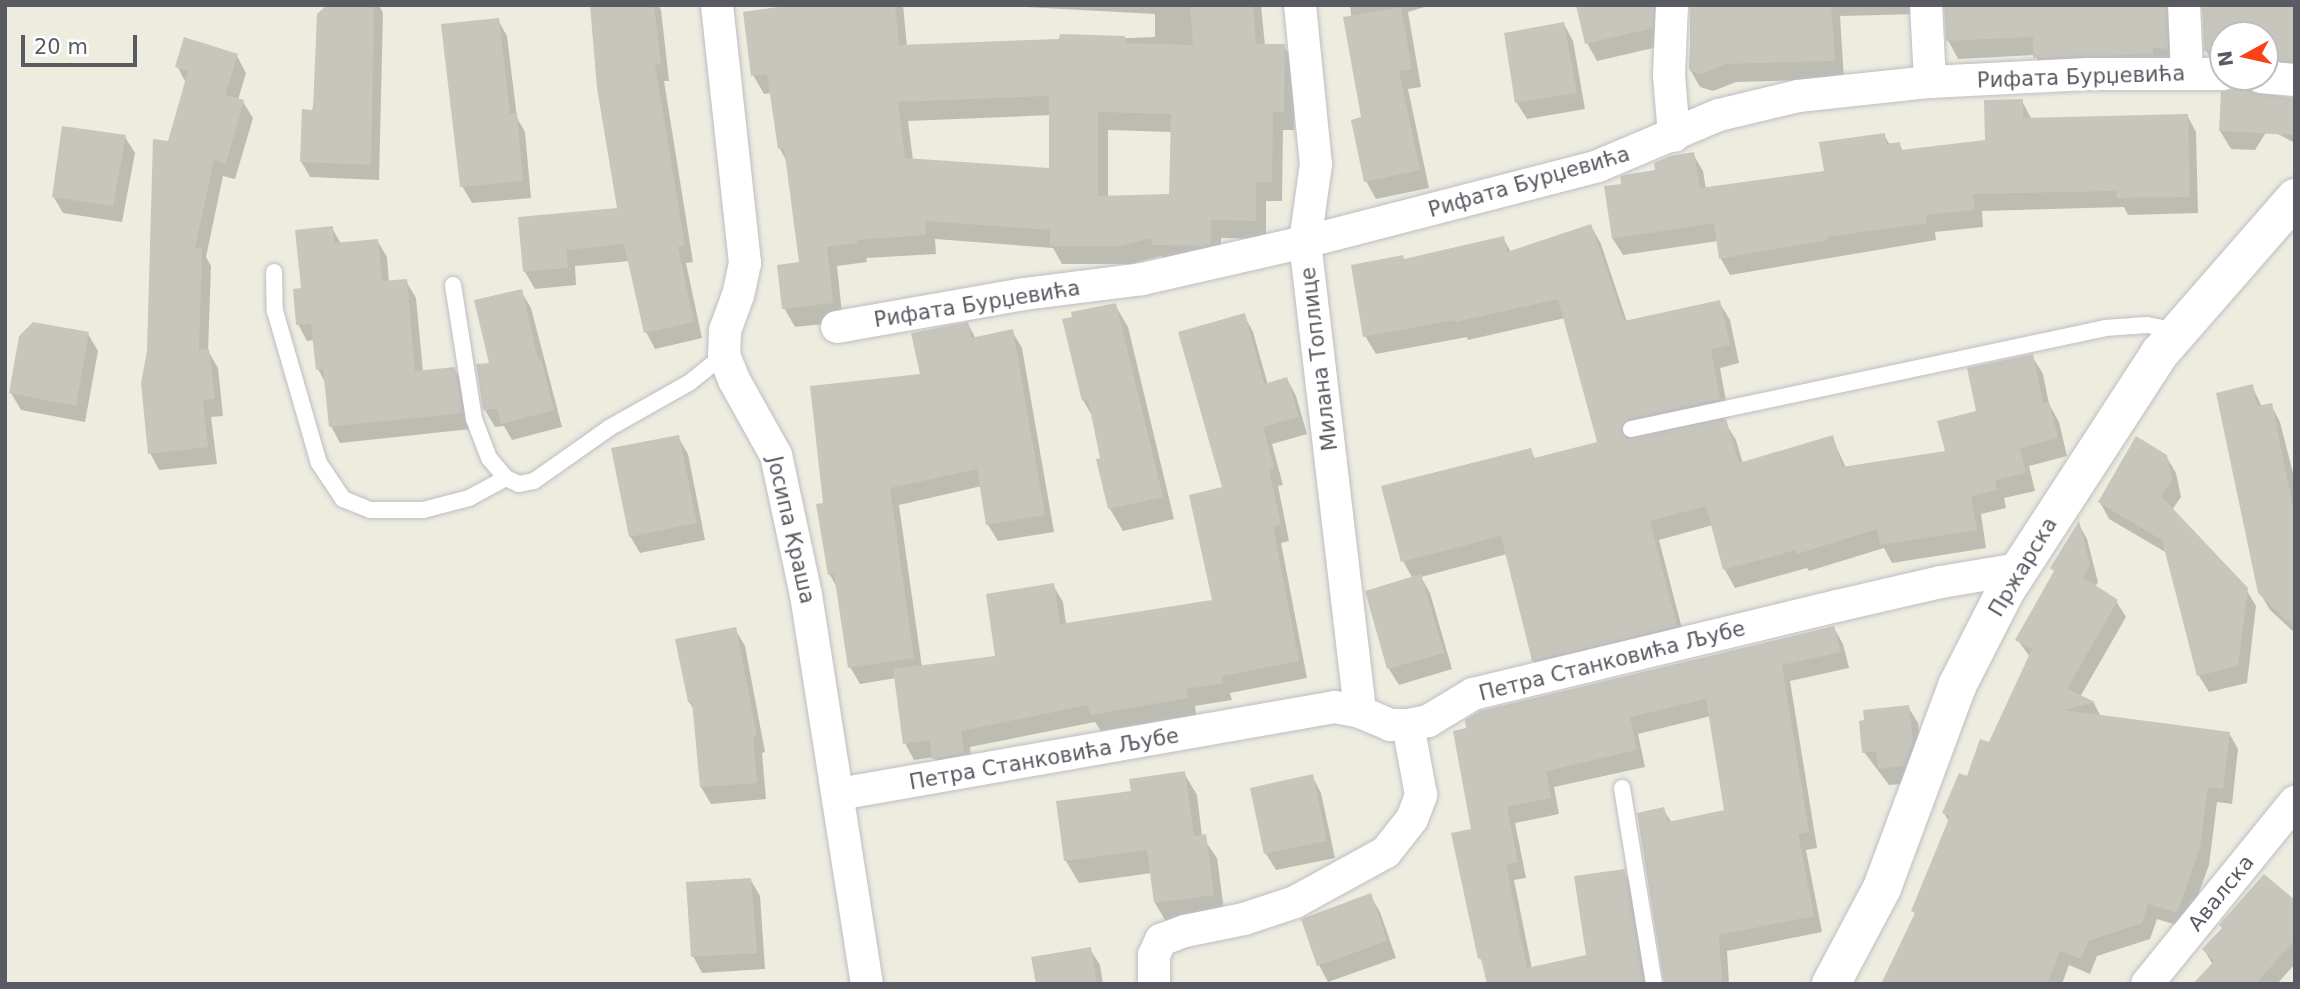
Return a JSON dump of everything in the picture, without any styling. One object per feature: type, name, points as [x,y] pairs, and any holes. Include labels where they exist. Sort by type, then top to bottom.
[{"type":"main road","name":"Пржарска","points":[[1831,984],[1887,876],[1974,649],[2019,569],[2144,376],[2295,198]]},
{"type":"street","points":[[717,5],[745,263],[738,295],[725,330],[724,355]]},
{"type":"street","name":"Милана Топлице","points":[[1300,5],[1316,164],[1305,243],[1360,712]]},
{"type":"street","points":[[1672,5],[1668,75],[1674,136]]},
{"type":"street","points":[[1926,5],[1930,82]]},
{"type":"street","points":[[2184,5],[2187,72]]},
{"type":"street","name":"Рифата Бурџевића","points":[[837,327],[1024,293],[1142,279],[1305,243],[1598,166],[1719,115],[1756,104],[1829,91],[1930,82],[2209,73]]},
{"type":"street","name":"Јосипа Краша","points":[[724,355],[734,380],[776,455],[806,595],[867,984]]},
{"type":"street","name":"Петра Станковића Љубе","points":[[839,794],[1335,707],[1360,712],[1390,726],[1408,725],[1428,720],[1473,694],[1941,582],[2019,569]]},
{"type":"street","points":[[1154,984],[1154,955],[1161,940],[1185,931],[1244,919],[1295,902],[1387,852],[1412,819],[1421,795],[1408,725]]},
{"type":"street","name":"Авалска","points":[[2147,984],[2295,802]]},
{"type":"lane","points":[[274,272],[275,311],[319,463],[343,499],[370,510],[423,510],[470,498],[506,478]]},
{"type":"lane","points":[[453,285],[474,419],[489,458],[506,478],[519,484],[534,481],[609,428],[690,383],[724,355]]},
{"type":"lane","points":[[1631,429],[2105,328],[2147,325],[2179,332]]},
{"type":"lane","points":[[1622,788],[1654,984]]},
{"type":"building","points":[[327,5],[374,5],[371,165],[300,162],[302,109],[313,110],[317,14]]},
{"type":"building","points":[[590,5],[654,5],[661,64],[655,65],[685,245],[678,247],[694,322],[644,333],[624,244],[566,250],[568,268],[523,272],[518,217],[617,208],[597,88]]},
{"type":"building","points":[[792,5],[895,5],[899,45],[1059,39],[1060,34],[1125,36],[1125,43],[1193,45],[1190,5],[1253,5],[1256,44],[1285,44],[1284,112],[1273,112],[1272,182],[1256,182],[1256,221],[1211,220],[1211,244],[1204,246],[1153,245],[1151,238],[1120,246],[1050,246],[1050,230],[925,221],[926,235],[857,240],[857,243],[827,247],[833,303],[782,309],[777,265],[799,262],[784,148],[778,149],[767,74],[751,76],[743,12]],"holes":[[[1049,96],[1049,168],[905,158],[898,102]],[[1098,112],[1171,114],[1169,194],[1098,196]]]},
{"type":"building","points":[[1576,5],[1654,5],[1653,28],[1585,44]]},
{"type":"building","points":[[1690,5],[1831,5],[1835,61],[1725,64],[1702,74],[1690,71]]},
{"type":"building","points":[[1944,5],[2166,5],[2168,49],[2153,48],[2153,54],[2033,58],[2033,37],[1946,41]]},
{"type":"building","points":[[2202,5],[2295,5],[2295,62],[2279,60],[2279,21],[2209,21],[2209,51],[2204,51]]},
{"type":"building","points":[[1401,7],[1412,69],[1399,71],[1420,170],[1364,182],[1351,120],[1361,117],[1343,17]]},
{"type":"building","points":[[499,18],[510,114],[517,113],[523,181],[460,187],[441,24]]},
{"type":"building","points":[[1564,22],[1577,93],[1515,103],[1504,33]]},
{"type":"building","points":[[184,37],[238,54],[225,95],[244,100],[226,164],[214,160],[195,248],[202,248],[199,350],[209,349],[215,399],[203,400],[208,447],[148,454],[141,383],[147,351],[153,139],[168,141],[188,71],[175,67]]},
{"type":"building","points":[[2250,91],[2295,98],[2295,135],[2219,131],[2221,92]]},
{"type":"building","points":[[2023,99],[2023,118],[2188,114],[2190,197],[2117,198],[2116,191],[1973,194],[1975,210],[1926,215],[1927,223],[1827,237],[1828,240],[1719,259],[1714,223],[1612,239],[1604,186],[1621,184],[1620,177],[1624,175],[1655,170],[1654,163],[1670,156],[1694,152],[1700,188],[1824,171],[1819,142],[1885,133],[1886,144],[1900,142],[1901,150],[1985,140],[1984,100]]},
{"type":"building","points":[[62,126],[126,135],[113,206],[52,197]]},
{"type":"building","points":[[1591,224],[1624,321],[1720,300],[1730,345],[1711,349],[1720,399],[1628,419],[1621,430],[1627,439],[1726,419],[1739,463],[1833,435],[1842,467],[1945,451],[1937,421],[1976,411],[1967,368],[2033,354],[2043,403],[2049,402],[2058,438],[2020,448],[2026,473],[1995,480],[1997,490],[1971,496],[1977,530],[1880,545],[1877,529],[1797,554],[1796,550],[1723,570],[1706,506],[1650,521],[1677,626],[1532,661],[1501,536],[1401,562],[1381,486],[1531,448],[1534,458],[1597,442],[1558,299],[1456,322],[1455,320],[1363,337],[1351,265],[1403,255],[1404,259],[1504,236],[1507,252]]},
{"type":"building","points":[[333,226],[334,243],[378,239],[382,281],[407,279],[415,371],[455,367],[462,413],[329,427],[323,369],[316,370],[311,324],[296,325],[293,289],[301,288],[295,230]]},
{"type":"building","points":[[522,289],[538,360],[541,359],[554,410],[501,424],[497,409],[483,410],[476,364],[489,363],[474,300]]},
{"type":"building","points":[[1116,303],[1163,497],[1108,509],[1096,459],[1100,458],[1088,399],[1082,401],[1062,319],[1072,317],[1071,312]]},
{"type":"building","points":[[1245,313],[1264,384],[1287,377],[1299,417],[1263,427],[1274,468],[1269,470],[1281,525],[1273,526],[1299,661],[1222,676],[1223,683],[1187,689],[1188,698],[1090,715],[1088,705],[961,731],[964,753],[932,759],[930,740],[903,744],[893,669],[995,656],[986,594],[1054,583],[1060,624],[1212,600],[1189,495],[1222,487],[1178,332]]},
{"type":"building","points":[[33,322],[89,332],[76,406],[9,393],[19,336]]},
{"type":"building","points":[[968,322],[971,338],[1013,329],[1045,515],[986,525],[977,469],[890,488],[914,658],[848,668],[834,574],[828,575],[816,504],[823,503],[810,386],[920,374],[911,333]]},
{"type":"building","points":[[2253,384],[2257,406],[2272,403],[2295,517],[2295,628],[2258,593],[2216,393]]},
{"type":"building","points":[[679,435],[697,523],[629,537],[611,448]]},
{"type":"building","points":[[2136,436],[2167,455],[2172,480],[2161,496],[2248,588],[2238,666],[2197,676],[2162,540],[2098,502]]},
{"type":"building","points":[[2079,521],[2090,565],[2083,577],[2118,600],[2067,689],[2095,702],[2063,710],[2230,732],[2223,789],[2208,787],[2200,848],[2177,913],[2148,904],[2142,923],[2088,941],[2081,959],[2060,951],[2047,984],[1881,984],[1915,913],[1911,911],[1950,816],[1942,813],[1959,773],[1967,776],[1980,739],[1989,742],[2032,649],[2015,640],[2054,571],[2050,568]]},
{"type":"building","points":[[1421,574],[1444,653],[1387,669],[1365,591]]},
{"type":"building","points":[[1834,626],[1841,652],[1782,665],[1809,832],[1798,834],[1814,916],[1719,935],[1722,984],[1664,984],[1637,813],[1664,807],[1668,822],[1724,810],[1706,699],[1630,717],[1637,750],[1546,771],[1551,798],[1507,807],[1518,862],[1506,864],[1527,968],[1586,955],[1574,876],[1625,869],[1643,984],[1487,984],[1481,958],[1478,959],[1451,833],[1471,829],[1453,731],[1466,728],[1465,720],[1480,711]]},
{"type":"building","points":[[736,627],[757,736],[753,736],[757,783],[700,787],[692,702],[688,702],[675,639]]},
{"type":"building","points":[[1909,705],[1913,741],[1904,766],[1878,769],[1876,751],[1862,753],[1859,721],[1864,720],[1863,710]]},
{"type":"building","points":[[1185,771],[1194,836],[1206,834],[1214,895],[1154,903],[1147,850],[1064,861],[1056,801],[1131,791],[1129,779]]},
{"type":"building","points":[[1313,774],[1327,841],[1264,854],[1250,788]]},
{"type":"building","points":[[2264,874],[2295,900],[2295,939],[2256,984],[2193,984],[2214,961],[2202,949],[2222,928],[2219,925]]},
{"type":"building","points":[[751,878],[757,953],[691,957],[686,882]]},
{"type":"building","points":[[1371,893],[1387,941],[1317,966],[1301,919]]},
{"type":"building","points":[[1091,947],[1097,984],[1036,984],[1031,957]]}]
